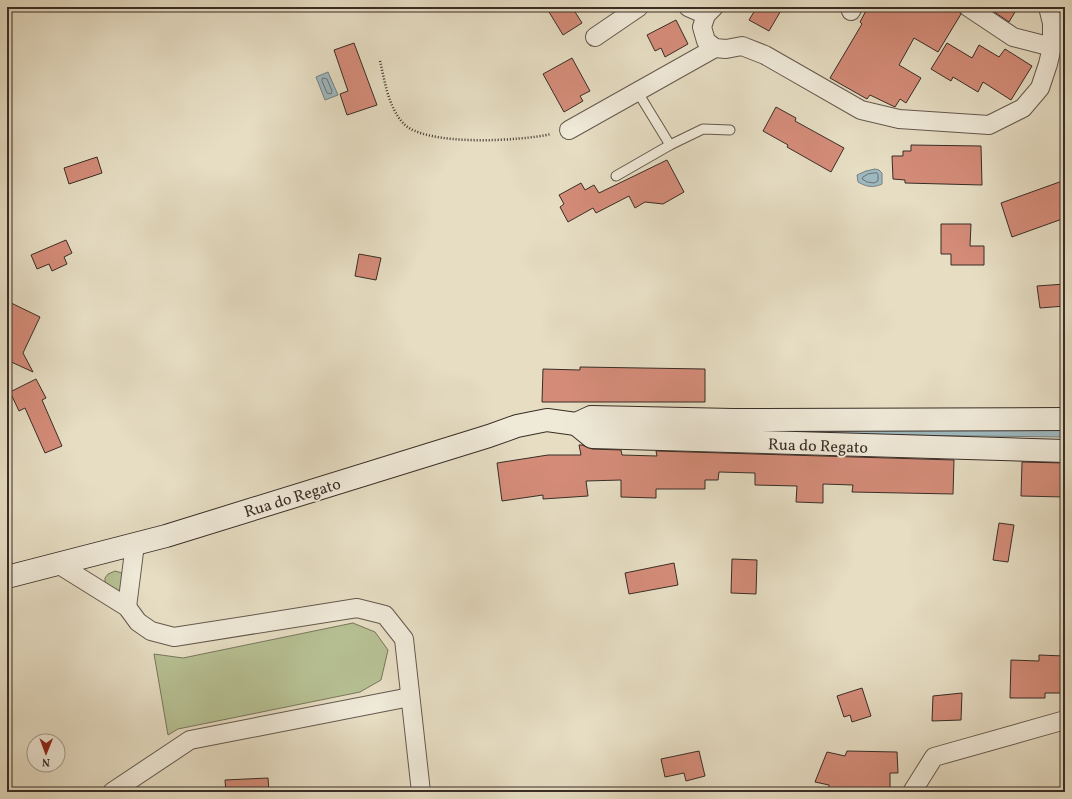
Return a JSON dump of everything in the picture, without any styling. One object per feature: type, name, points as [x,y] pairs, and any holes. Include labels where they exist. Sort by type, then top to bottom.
[{"type":"street","points":[[595,37],[640,7]]},
{"type":"street","points":[[688,7],[710,11],[702,27],[706,41],[715,48],[726,49],[742,46],[765,55],[861,110],[899,119],[989,125],[1023,108],[1040,88],[1052,47],[1055,17]]},
{"type":"street","points":[[968,7],[1014,36],[1052,47]]},
{"type":"street","points":[[569,130],[715,48]]},
{"type":"street","name":"Rua do Regato","points":[[576,424],[591,417],[756,420],[1065,419]]},
{"type":"street","name":"Rua do Regato","points":[[7,577],[181,532],[517,426],[547,420],[576,424],[592,437],[1065,451]]},
{"type":"street","points":[[127,607],[135,544]]},
{"type":"street","points":[[58,564],[127,607],[138,622],[151,631],[174,637],[357,608],[385,615],[404,639],[421,792]]},
{"type":"street","points":[[112,792],[190,740],[410,697]]},
{"type":"street","points":[[912,792],[934,756],[1065,720]]},
{"type":"lane","points":[[638,91],[670,145]]},
{"type":"lane","points":[[616,176],[670,145],[703,129],[730,130]]},
{"type":"path","points":[[380,61],[393,110],[404,124],[421,134],[441,138],[481,140],[547,135],[569,130]]},
{"type":"green space","points":[[115,571],[122,573],[124,576],[120,591],[116,592],[105,586],[105,578],[108,574]]},
{"type":"green space","points":[[353,623],[375,632],[388,650],[381,680],[360,692],[178,729],[168,735],[154,654],[183,658]]},
{"type":"water","points":[[328,72],[338,95],[325,100],[316,77]]},
{"type":"water","points":[[875,169],[882,173],[882,184],[870,186],[858,182],[857,175]]},
{"type":"water","points":[[740,425],[1065,427],[1065,437],[723,433]]},
{"type":"building","points":[[546,7],[572,7],[582,23],[563,35]]},
{"type":"building","points":[[757,7],[783,7],[769,31],[749,20]]},
{"type":"building","points":[[868,7],[958,7],[961,14],[938,52],[914,38],[899,65],[921,78],[906,103],[900,99],[895,107],[870,95],[867,99],[830,78],[862,24],[860,22]]},
{"type":"building","points":[[987,7],[1018,7],[1009,22]]},
{"type":"building","points":[[676,20],[688,44],[665,57],[661,48],[655,51],[647,35]]},
{"type":"building","points":[[354,43],[377,105],[347,115],[340,94],[348,91],[334,50]]},
{"type":"building","points":[[947,43],[972,58],[979,45],[999,57],[1005,49],[1032,66],[1011,100],[983,82],[978,92],[953,77],[951,81],[931,69]]},
{"type":"building","points":[[572,58],[590,91],[580,96],[583,101],[564,112],[543,74]]},
{"type":"building","points":[[776,107],[796,118],[795,121],[844,148],[831,172],[787,147],[788,145],[763,131]]},
{"type":"building","points":[[911,145],[981,146],[982,185],[905,183],[905,180],[893,179],[892,156],[903,156],[903,151],[911,151]]},
{"type":"building","points":[[97,157],[102,173],[69,184],[64,168]]},
{"type":"building","points":[[667,160],[684,192],[663,204],[645,202],[635,208],[629,196],[596,213],[593,208],[568,222],[560,207],[564,204],[559,195],[581,183],[585,190],[594,185],[599,193]]},
{"type":"building","points":[[1065,180],[1065,218],[1012,237],[1001,203]]},
{"type":"building","points":[[941,224],[971,224],[970,246],[984,246],[984,265],[951,265],[951,254],[941,254]]},
{"type":"building","points":[[66,240],[72,253],[64,257],[67,264],[52,271],[49,264],[37,269],[31,255]]},
{"type":"building","points":[[359,254],[381,258],[376,280],[355,276]]},
{"type":"building","points":[[1065,284],[1065,306],[1040,308],[1037,286]]},
{"type":"building","points":[[7,301],[40,317],[23,353],[33,372],[7,360]]},
{"type":"building","points":[[580,367],[705,369],[705,402],[542,402],[543,369],[580,370]]},
{"type":"building","points":[[36,379],[46,398],[42,400],[62,446],[45,453],[25,408],[19,411],[10,392]]},
{"type":"building","points":[[579,445],[592,449],[621,450],[622,455],[657,456],[656,451],[954,460],[953,494],[852,492],[853,485],[823,484],[823,503],[796,502],[797,486],[755,485],[755,473],[719,472],[718,480],[705,480],[705,489],[656,489],[656,498],[621,497],[621,480],[586,481],[588,496],[543,499],[543,495],[502,501],[497,463],[548,455],[581,455]]},
{"type":"building","points":[[1022,462],[1065,463],[1065,497],[1021,496]]},
{"type":"building","points":[[999,523],[1014,525],[1008,562],[993,560]]},
{"type":"building","points":[[732,559],[757,560],[756,594],[731,593]]},
{"type":"building","points":[[674,563],[678,585],[629,594],[625,573]]},
{"type":"building","points":[[1039,655],[1065,656],[1065,693],[1045,693],[1045,698],[1010,698],[1011,660],[1039,661]]},
{"type":"building","points":[[862,688],[871,716],[852,722],[850,715],[844,717],[837,696]]},
{"type":"building","points":[[962,693],[961,720],[932,721],[933,696]]},
{"type":"building","points":[[699,751],[705,776],[686,781],[684,773],[665,777],[661,759]]},
{"type":"building","points":[[847,751],[897,752],[898,773],[890,773],[890,790],[885,790],[885,792],[842,792],[843,790],[829,788],[829,785],[815,782],[827,752],[845,756]]},
{"type":"building","points":[[268,778],[269,792],[226,792],[225,780]]}]
